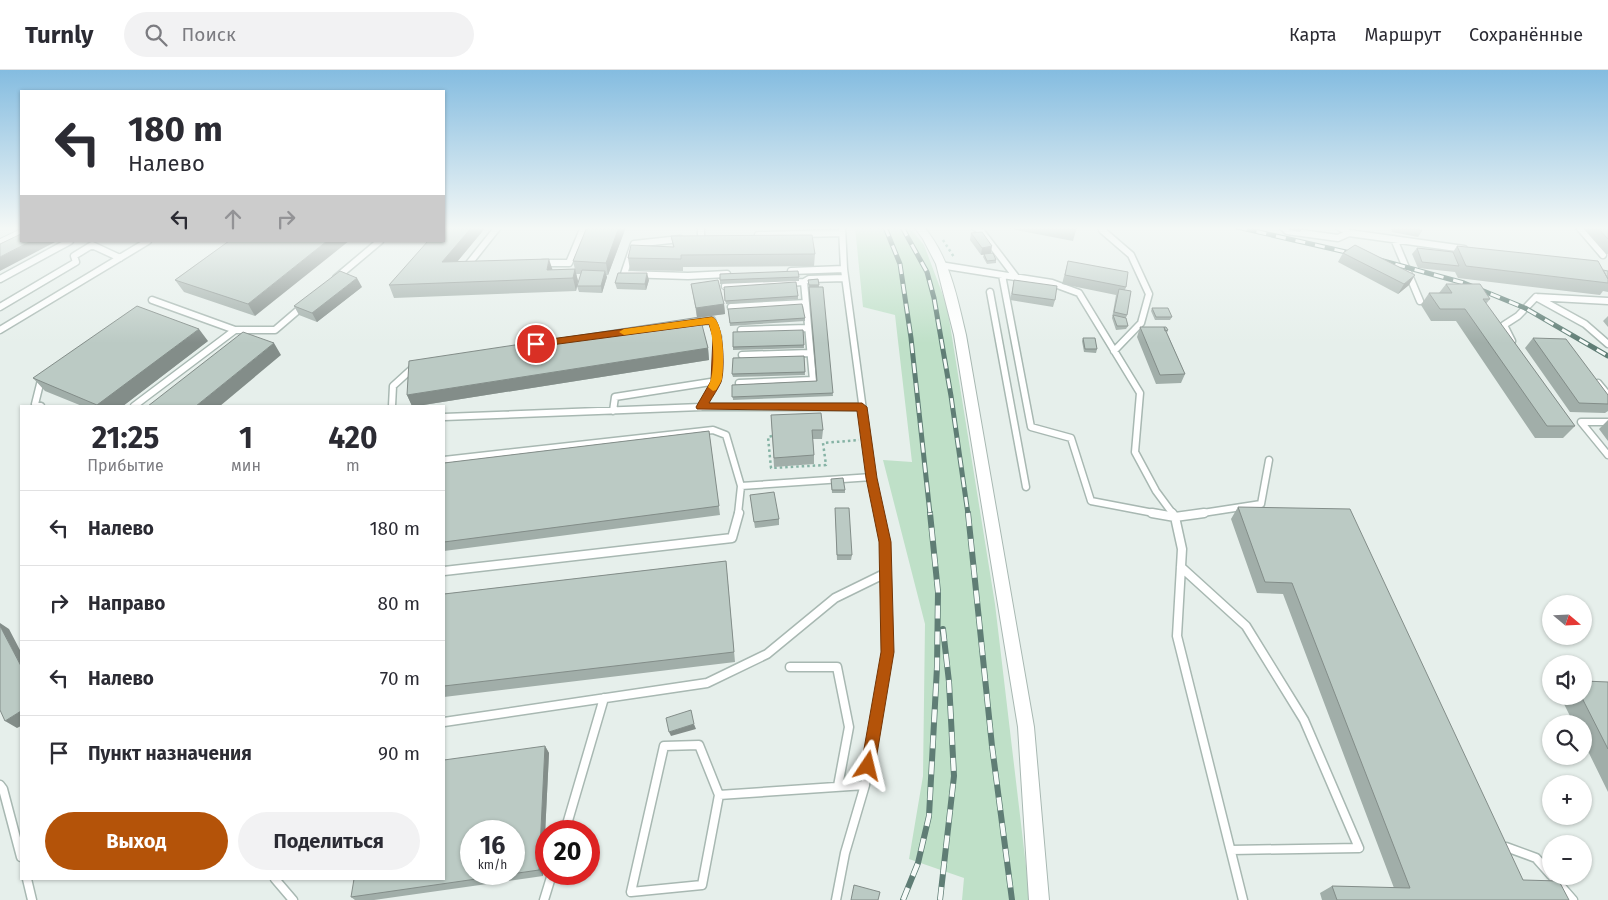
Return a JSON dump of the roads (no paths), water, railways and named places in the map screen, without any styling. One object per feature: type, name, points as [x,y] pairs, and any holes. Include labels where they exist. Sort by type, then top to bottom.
[{"type":"street","points":[[940,266],[947,280],[960,335],[1026,727],[1039,900]]},
{"type":"lane","points":[[0,278],[23,266]]},
{"type":"lane","points":[[0,307],[70,266]]},
{"type":"lane","points":[[0,330],[107,266]]},
{"type":"lane","points":[[328,286],[351,266]]},
{"type":"lane","points":[[627,266],[624,274],[688,276],[735,274]]},
{"type":"lane","points":[[836,900],[845,853],[865,785],[887,652],[885,542],[872,478],[844,266]]},
{"type":"lane","points":[[945,266],[1052,283],[1079,293],[1140,393],[1135,452],[1156,491],[1174,517],[1182,548],[1177,636],[1243,900]]},
{"type":"lane","points":[[1008,266],[1016,277]]},
{"type":"lane","points":[[1114,351],[1141,323],[1149,294],[1136,266]]},
{"type":"lane","points":[[1405,266],[1420,301]]},
{"type":"lane","points":[[782,272],[844,269]]},
{"type":"lane","points":[[1002,275],[1031,427]]},
{"type":"lane","points":[[725,286],[845,278]]},
{"type":"lane","points":[[739,383],[813,380],[804,282]]},
{"type":"lane","points":[[990,292],[1026,487]]},
{"type":"lane","points":[[1514,346],[1504,326],[1517,320],[1536,297],[1608,301]]},
{"type":"lane","points":[[1536,297],[1585,324],[1608,344]]},
{"type":"lane","points":[[152,300],[235,330],[276,330],[305,305]]},
{"type":"lane","points":[[731,307],[806,303]]},
{"type":"lane","points":[[683,324],[712,320],[718,337],[717,381],[701,407]]},
{"type":"lane","points":[[741,330],[808,328]]},
{"type":"lane","points":[[135,405],[235,330]]},
{"type":"lane","points":[[742,355],[810,353]]},
{"type":"lane","points":[[392,405],[393,386],[412,367],[421,364]]},
{"type":"lane","points":[[1591,375],[1608,395]]},
{"type":"lane","points":[[38,405],[35,404],[40,380]]},
{"type":"lane","points":[[612,412],[615,397],[717,381]]},
{"type":"lane","points":[[445,417],[612,412],[701,407],[862,407]]},
{"type":"lane","points":[[1014,422],[1071,438],[1091,501],[1174,517],[1261,504],[1269,460]]},
{"type":"lane","points":[[1608,422],[1582,422],[1608,456]]},
{"type":"lane","points":[[445,460],[712,430],[726,435],[741,486],[738,519],[732,538],[445,571]]},
{"type":"lane","points":[[741,486],[872,478]]},
{"type":"lane","points":[[1181,567],[1246,626],[1304,720],[1359,848],[1231,850]]},
{"type":"lane","points":[[445,722],[707,683],[767,654],[835,598],[886,573]]},
{"type":"lane","points":[[790,667],[837,667],[849,727],[838,786]]},
{"type":"lane","points":[[568,820],[604,698]]},
{"type":"lane","points":[[699,745],[719,795],[702,884],[631,892],[664,746],[699,745]]},
{"type":"lane","points":[[0,785],[3,789],[20,854]]},
{"type":"lane","points":[[719,795],[865,785]]},
{"type":"lane","points":[[1506,847],[1536,858],[1542,865]]},
{"type":"lane","points":[[27,880],[32,900]]},
{"type":"lane","points":[[276,880],[293,900]]},
{"type":"lane","points":[[544,900],[549,885]]},
{"type":"lane","points":[[1560,885],[1573,900]]},
{"type":"railway","points":[[900,266],[911,338],[930,514]]},
{"type":"railway","points":[[924,266],[934,298],[951,396],[968,514]]},
{"type":"railway","points":[[1401,266],[1464,283],[1525,308],[1608,356]]},
{"type":"railway","points":[[903,900],[918,863],[929,816],[937,667],[938,592],[930,513]]},
{"type":"railway","points":[[968,513],[992,746],[1012,900]]},
{"type":"railway","points":[[940,900],[954,776],[949,682],[943,629]]}]
